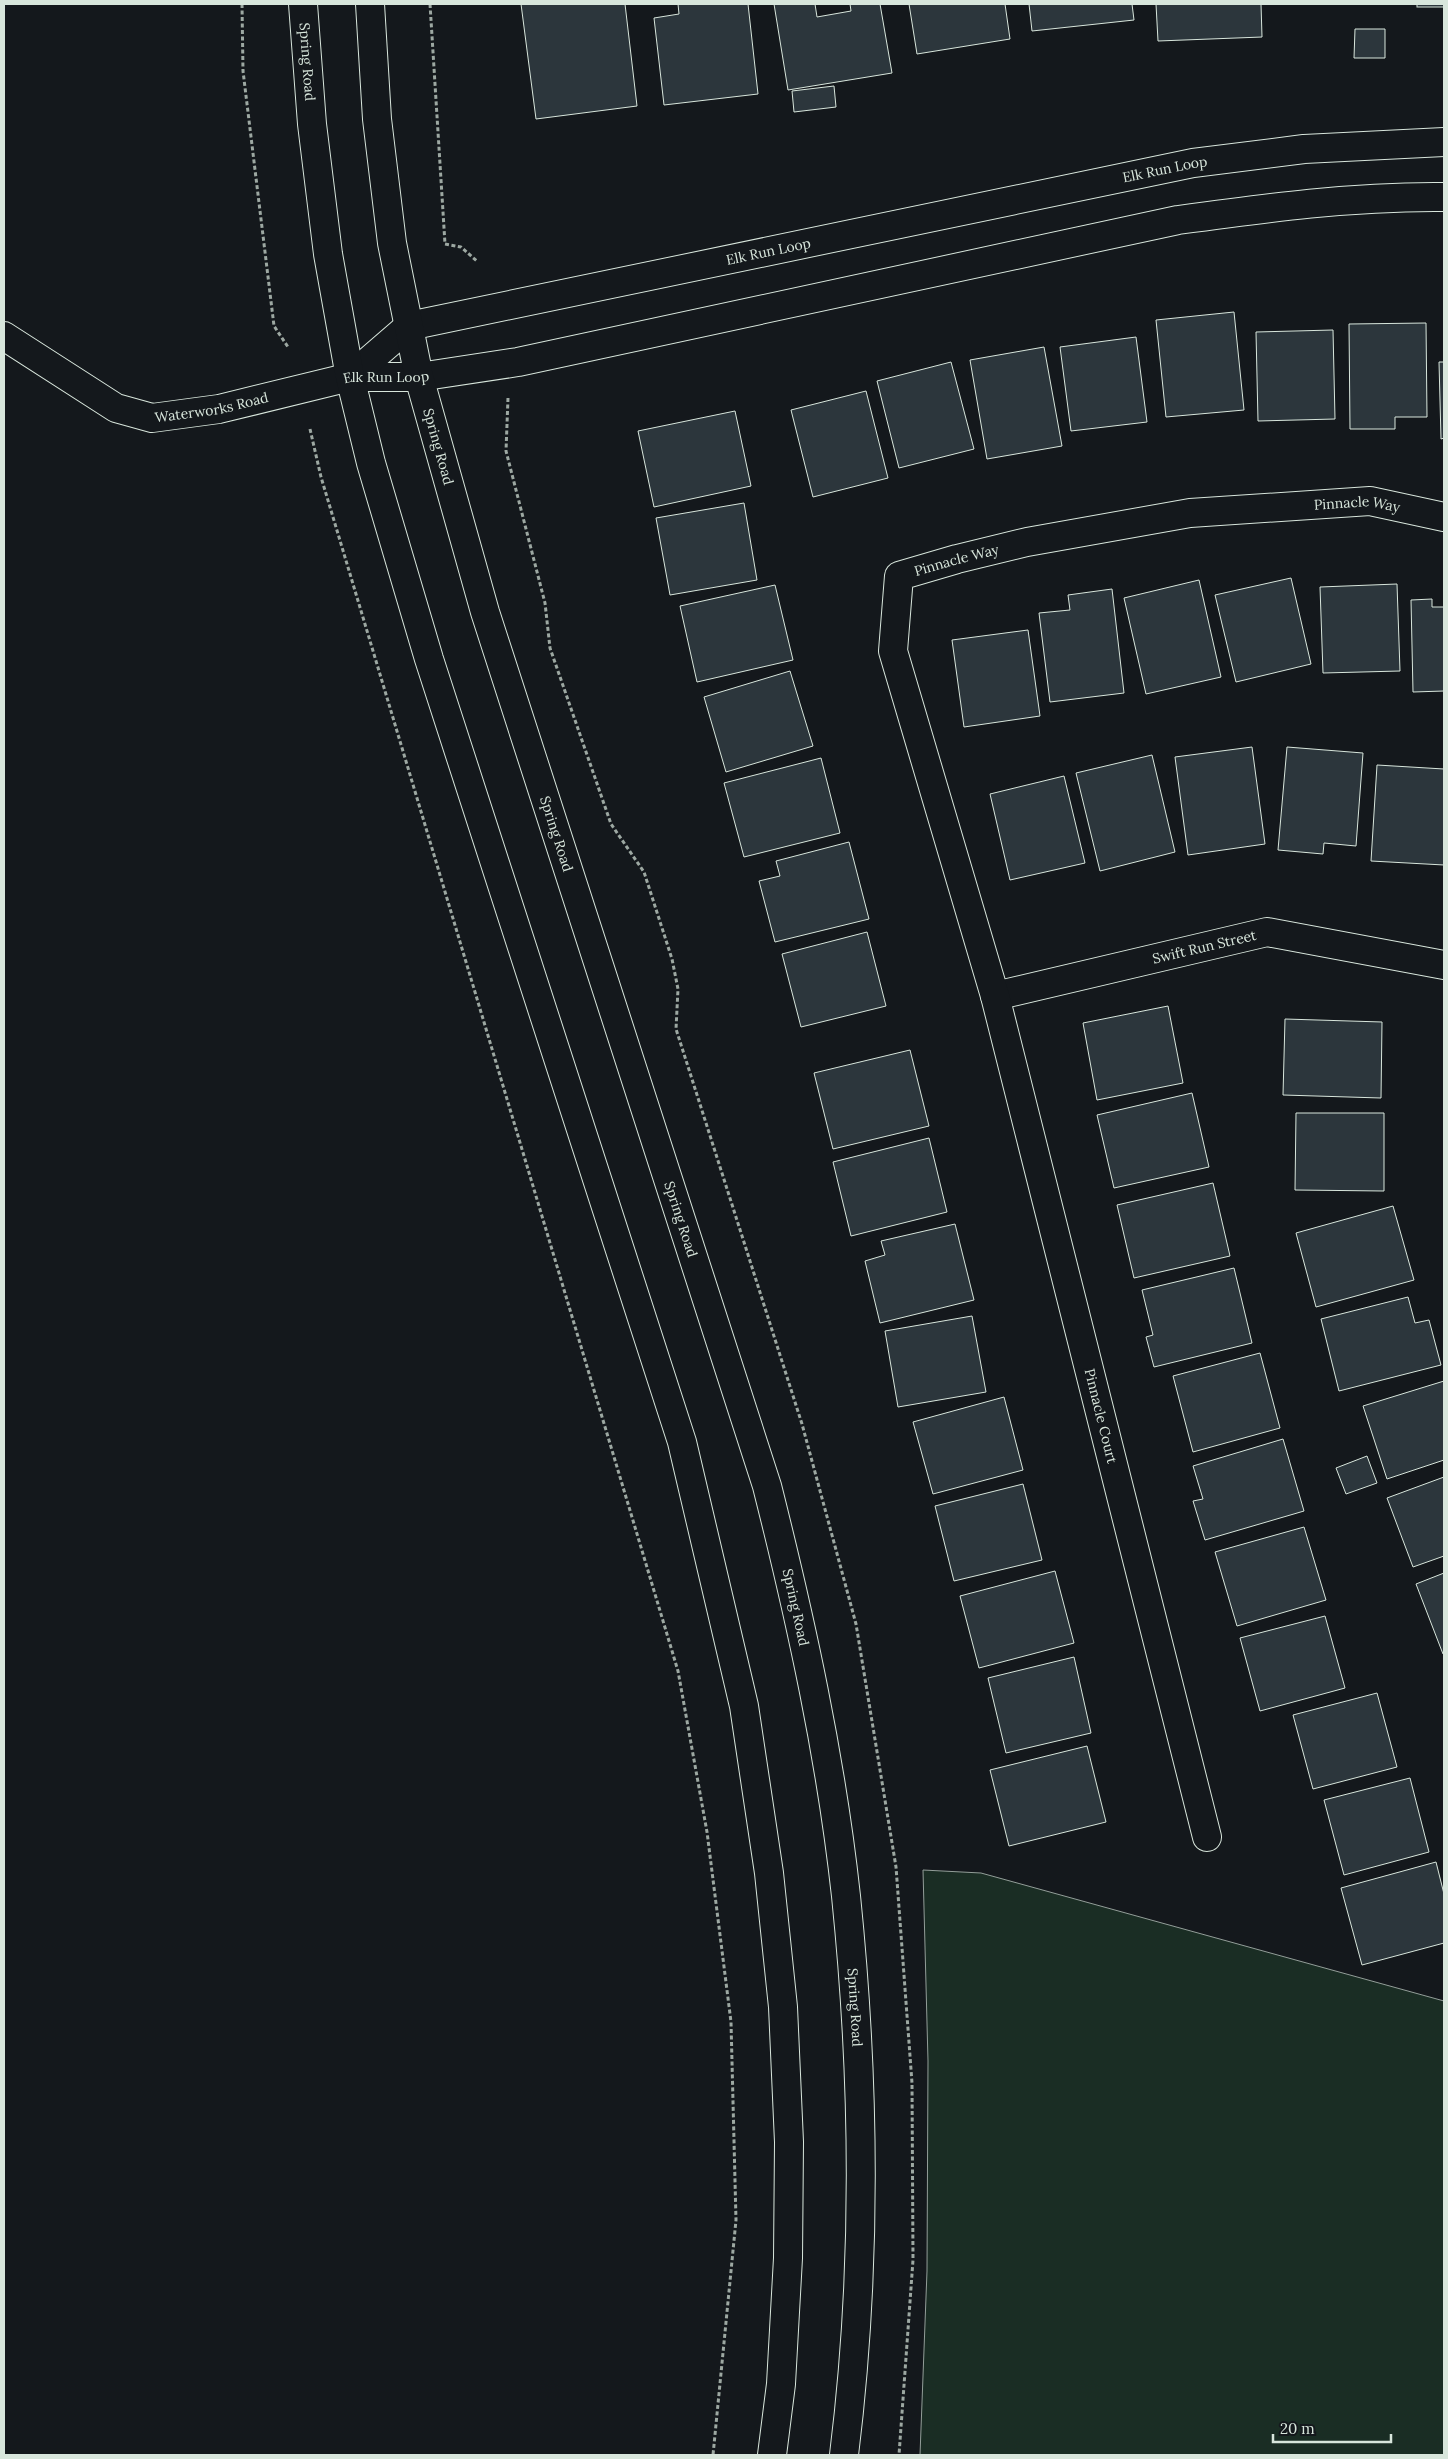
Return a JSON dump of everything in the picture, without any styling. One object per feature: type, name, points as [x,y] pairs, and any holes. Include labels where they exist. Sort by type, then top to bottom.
[{"type":"main road","name":"Spring Road","points":[[303,4],[312,124],[328,254],[350,377],[371,463],[429,659],[682,1442],[744,1706],[770,1883],[783,2007],[789,2142],[788,2258],[781,2384],[772,2455]]},
{"type":"main road","name":"Spring Road","points":[[370,4],[380,138],[392,243],[419,377],[486,612],[766,1486],[791,1582],[815,1696],[846,1896],[857,2037],[861,2174],[858,2284],[850,2402],[844,2455]]},
{"type":"main road","name":"Elk Run Loop","points":[[350,377],[409,326],[1193,163],[1304,149],[1444,142]]},
{"type":"main road","name":"Elk Run Loop","points":[[350,377],[419,377],[518,362],[1178,220],[1285,205],[1394,196],[1444,197]]},
{"type":"main road","name":"Waterworks Road","points":[[4,336],[116,408],[152,418],[219,409],[350,377]]},
{"type":"main road","name":"Pinnacle Way","points":[[994,996],[893,651],[899,576],[957,559],[1027,542],[1190,513],[1370,501],[1444,517]]},
{"type":"main road","name":"Swift Run Street","points":[[994,996],[1268,932],[1444,965]]},
{"type":"main road","name":"Pinnacle Court","points":[[994,996],[1207,1837]]},
{"type":"path","points":[[242,4],[244,71],[274,326],[288,347]]},
{"type":"path","points":[[430,4],[445,244],[461,247],[478,262]]},
{"type":"path","points":[[508,398],[506,451],[545,603],[550,648],[611,824],[644,872],[672,959],[678,989],[676,1029],[802,1424],[856,1624],[896,1867],[912,2084],[913,2260],[899,2455]]},
{"type":"path","points":[[310,430],[321,477],[678,1671],[707,1832],[731,2022],[736,2220],[714,2455]]},
{"type":"green space","points":[[923,1870],[981,1873],[1444,2001],[1444,2455],[920,2455],[927,2271],[928,2061]]},
{"type":"building","points":[[521,4],[625,4],[637,106],[536,119]]},
{"type":"building","points":[[678,4],[748,4],[758,94],[664,105],[654,18],[679,14]]},
{"type":"building","points":[[774,4],[815,4],[817,17],[851,11],[850,4],[880,4],[892,73],[788,90]]},
{"type":"building","points":[[909,4],[1005,4],[1010,39],[917,54]]},
{"type":"building","points":[[1029,4],[1132,4],[1134,20],[1032,31]]},
{"type":"building","points":[[1156,4],[1261,4],[1262,37],[1158,41]]},
{"type":"building","points":[[1417,4],[1444,4],[1444,7],[1417,7]]},
{"type":"building","points":[[1355,29],[1385,29],[1385,58],[1354,58]]},
{"type":"building","points":[[834,86],[836,107],[794,112],[792,91]]},
{"type":"building","points":[[1234,312],[1244,410],[1166,417],[1156,320]]},
{"type":"building","points":[[1426,323],[1427,417],[1395,417],[1395,429],[1350,429],[1349,324]]},
{"type":"building","points":[[1333,330],[1335,419],[1258,421],[1256,332]]},
{"type":"building","points":[[1136,337],[1147,422],[1071,431],[1060,347]]},
{"type":"building","points":[[1044,347],[1062,446],[987,459],[970,360]]},
{"type":"building","points":[[951,362],[974,449],[899,468],[877,381]]},
{"type":"building","points":[[1439,362],[1444,362],[1444,438],[1441,439]]},
{"type":"building","points":[[866,391],[888,478],[813,497],[791,410]]},
{"type":"building","points":[[735,411],[751,486],[654,507],[638,431]]},
{"type":"building","points":[[744,503],[757,580],[670,595],[656,518]]},
{"type":"building","points":[[1291,578],[1311,664],[1236,682],[1215,595]]},
{"type":"building","points":[[1199,580],[1221,677],[1146,694],[1124,598]]},
{"type":"building","points":[[1397,584],[1400,671],[1323,673],[1320,587]]},
{"type":"building","points":[[775,585],[793,660],[697,682],[680,606]]},
{"type":"building","points":[[1112,589],[1124,693],[1050,702],[1039,613],[1070,610],[1068,595]]},
{"type":"building","points":[[1432,599],[1432,607],[1444,607],[1444,691],[1413,692],[1411,600]]},
{"type":"building","points":[[1028,630],[1040,716],[964,727],[952,640]]},
{"type":"building","points":[[790,671],[813,746],[726,772],[704,697]]},
{"type":"building","points":[[1252,747],[1265,844],[1188,855],[1175,757]]},
{"type":"building","points":[[1287,747],[1363,753],[1356,846],[1324,843],[1323,854],[1278,850]]},
{"type":"building","points":[[1152,755],[1175,852],[1100,871],[1076,773]]},
{"type":"building","points":[[821,758],[840,833],[744,857],[724,783]]},
{"type":"building","points":[[1377,765],[1444,769],[1444,865],[1371,861]]},
{"type":"building","points":[[1064,776],[1085,863],[1010,880],[990,794]]},
{"type":"building","points":[[849,842],[869,919],[775,942],[759,881],[780,876],[776,861]]},
{"type":"building","points":[[867,932],[886,1006],[801,1027],[782,954]]},
{"type":"building","points":[[1168,1006],[1183,1083],[1097,1100],[1083,1023]]},
{"type":"building","points":[[1285,1019],[1382,1022],[1381,1098],[1283,1095]]},
{"type":"building","points":[[910,1050],[929,1126],[833,1149],[814,1073]]},
{"type":"building","points":[[1192,1093],[1209,1167],[1114,1188],[1097,1115]]},
{"type":"building","points":[[1296,1113],[1384,1113],[1384,1191],[1295,1190]]},
{"type":"building","points":[[929,1138],[947,1212],[851,1236],[833,1162]]},
{"type":"building","points":[[1213,1183],[1230,1256],[1134,1278],[1117,1205]]},
{"type":"building","points":[[1393,1206],[1414,1280],[1316,1307],[1296,1233]]},
{"type":"building","points":[[955,1224],[974,1300],[880,1323],[865,1261],[885,1255],[881,1241]]},
{"type":"building","points":[[1234,1268],[1252,1343],[1154,1367],[1146,1337],[1153,1335],[1142,1290]]},
{"type":"building","points":[[1408,1297],[1415,1323],[1429,1320],[1441,1365],[1339,1391],[1321,1319]]},
{"type":"building","points":[[972,1316],[986,1392],[898,1407],[885,1331]]},
{"type":"building","points":[[1260,1353],[1280,1428],[1193,1452],[1173,1376]]},
{"type":"building","points":[[1444,1381],[1444,1460],[1387,1479],[1363,1406]]},
{"type":"building","points":[[1004,1397],[1023,1470],[933,1494],[913,1422]]},
{"type":"building","points":[[1283,1439],[1304,1511],[1205,1540],[1193,1501],[1203,1499],[1193,1466]]},
{"type":"building","points":[[1367,1456],[1377,1483],[1346,1494],[1336,1468]]},
{"type":"building","points":[[1444,1477],[1444,1556],[1413,1567],[1387,1498]]},
{"type":"building","points":[[1023,1484],[1042,1560],[954,1581],[935,1506]]},
{"type":"building","points":[[1304,1527],[1326,1600],[1237,1626],[1215,1552]]},
{"type":"building","points":[[1055,1571],[1074,1643],[979,1668],[960,1596]]},
{"type":"building","points":[[1444,1573],[1444,1654],[1443,1654],[1416,1584]]},
{"type":"building","points":[[1325,1616],[1345,1688],[1260,1711],[1240,1638]]},
{"type":"building","points":[[1074,1657],[1091,1733],[1006,1753],[988,1678]]},
{"type":"building","points":[[1377,1693],[1397,1767],[1313,1789],[1293,1715]]},
{"type":"building","points":[[1087,1746],[1106,1822],[1009,1846],[990,1770]]},
{"type":"building","points":[[1410,1778],[1429,1852],[1344,1875],[1324,1800]]},
{"type":"building","points":[[1436,1862],[1444,1894],[1444,1943],[1362,1965],[1341,1888]]}]
